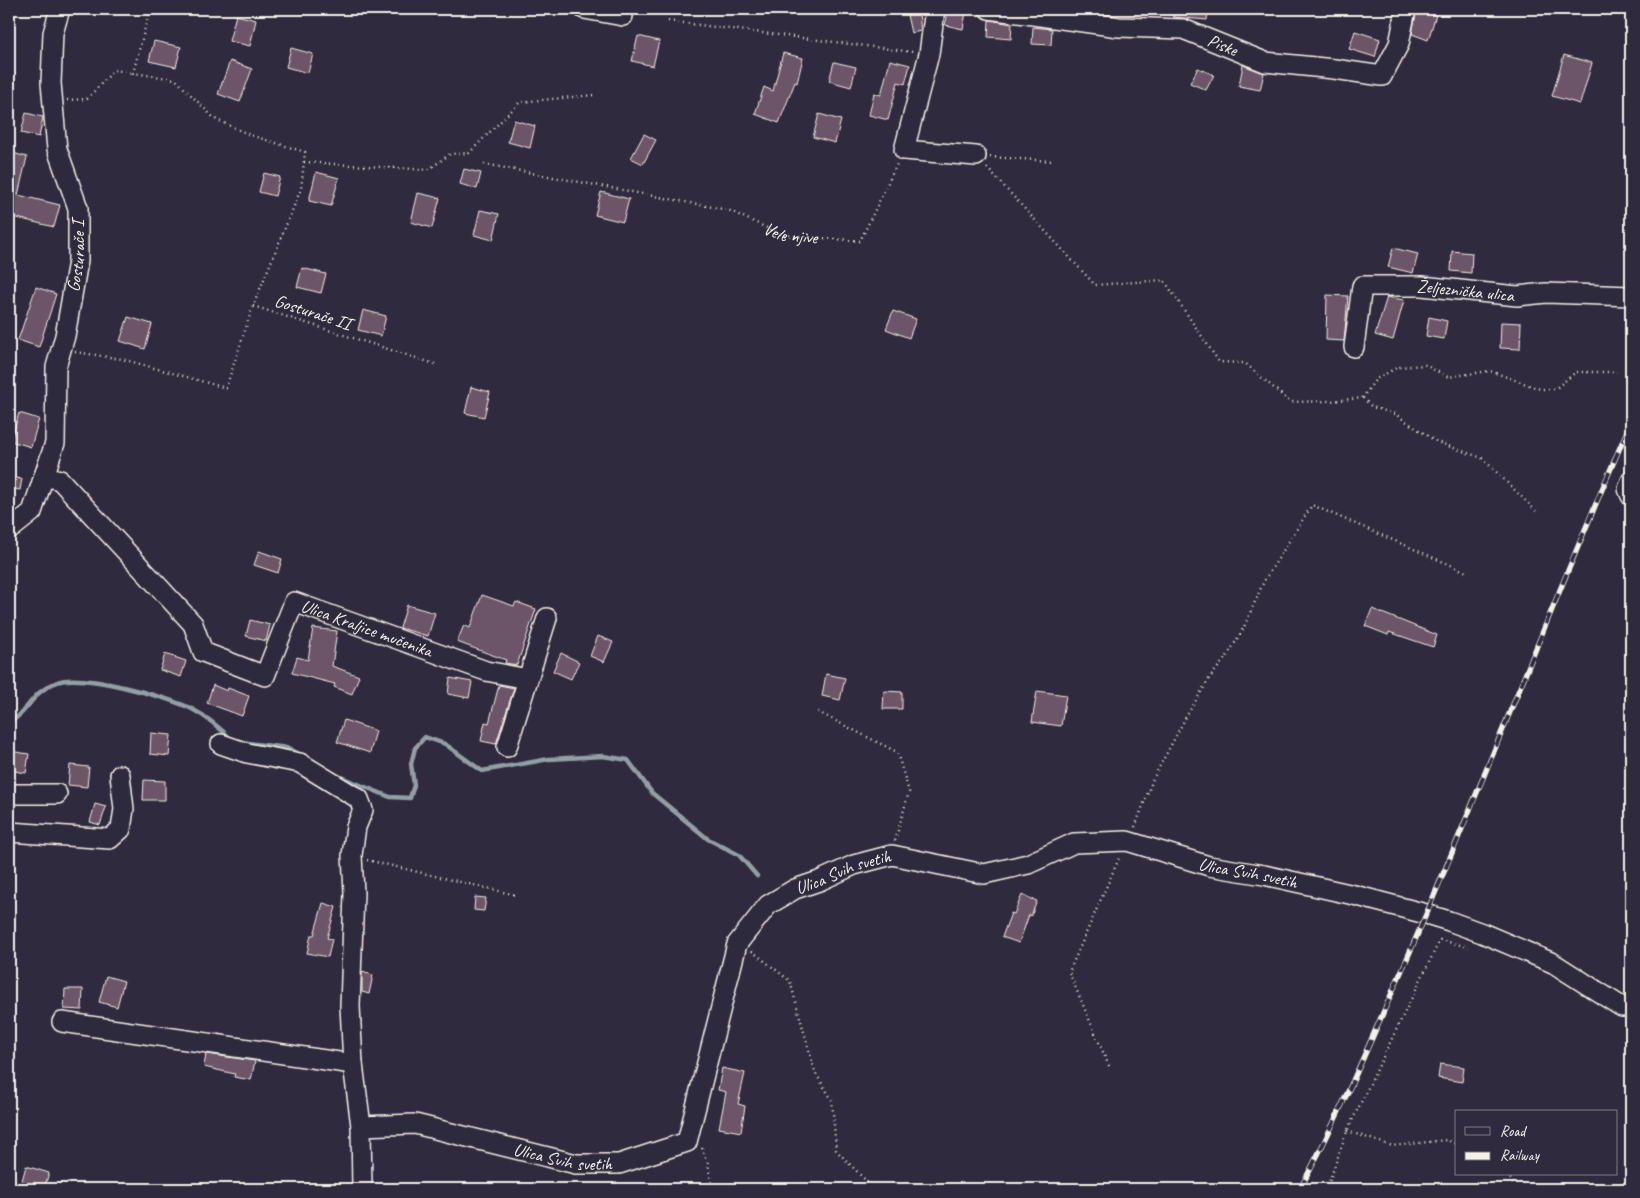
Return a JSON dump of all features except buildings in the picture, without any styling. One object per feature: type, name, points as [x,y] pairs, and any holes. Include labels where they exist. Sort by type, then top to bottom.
[{"type":"street","name":"Gosturače I","points":[[44,476],[55,443],[56,367],[66,336],[78,261],[78,208],[57,149],[53,102],[53,32],[60,9]]},
{"type":"street","points":[[584,9],[623,16]]},
{"type":"street","points":[[935,9],[929,54],[904,150],[976,156]]},
{"type":"street","name":"Piske","points":[[989,9],[1119,27],[1183,29],[1265,62],[1382,76],[1399,44],[1406,9]]},
{"type":"street","name":"Željeznička ulica","points":[[1354,347],[1362,286],[1422,286],[1518,296],[1546,293],[1631,296]]},
{"type":"street","points":[[9,528],[12,528],[32,512],[44,476]]},
{"type":"street","name":"Ulica Kraljice mučenika","points":[[44,476],[60,480],[193,624],[203,652],[264,676],[294,602],[486,671],[528,679]]},
{"type":"street","points":[[1631,481],[1628,489],[1631,496]]},
{"type":"street","points":[[507,747],[547,618]]},
{"type":"street","points":[[221,744],[247,753],[300,762],[359,799],[363,810],[356,827],[352,855],[354,893],[350,1006],[361,1126],[362,1189]]},
{"type":"street","points":[[9,832],[110,839],[121,829],[124,810],[120,775]]},
{"type":"street","points":[[9,794],[58,794]]},
{"type":"street","name":"Ulica Svih svetih","points":[[361,1126],[415,1124],[576,1164],[619,1164],[687,1142],[737,944],[768,905],[795,889],[819,881],[854,865],[892,855],[984,874],[1028,864],[1074,843],[1128,840],[1209,866],[1264,875],[1426,914],[1482,933],[1553,963],[1622,1007]]},
{"type":"street","points":[[62,1022],[354,1064]]},
{"type":"path","points":[[133,73],[150,9]]},
{"type":"path","points":[[668,21],[929,54]]},
{"type":"path","points":[[53,102],[87,99],[114,70],[175,79],[215,119],[250,135],[304,152],[301,188],[253,306]]},
{"type":"path","points":[[304,162],[428,170],[450,154],[469,152],[520,102],[594,95]]},
{"type":"path","name":"Vele njive","points":[[484,164],[728,210],[782,234],[860,241],[904,150]]},
{"type":"path","points":[[976,156],[1052,161]]},
{"type":"path","points":[[976,156],[1094,285],[1164,280],[1219,362],[1245,363],[1290,402],[1362,398],[1372,407],[1395,414],[1437,442],[1482,458],[1536,511]]},
{"type":"path","name":"Gosturače II","points":[[61,351],[122,359],[226,388],[253,306],[438,365]]},
{"type":"path","points":[[1362,398],[1376,379],[1398,367],[1425,365],[1448,377],[1490,371],[1540,389],[1555,390],[1576,372],[1617,372]]},
{"type":"path","points":[[1109,1066],[1069,972],[1135,826],[1153,779],[1187,715],[1211,676],[1228,655],[1244,627],[1264,581],[1312,505],[1469,573]]},
{"type":"path","points":[[818,712],[897,752],[909,792],[892,855]]},
{"type":"path","points":[[352,855],[372,862],[516,895]]},
{"type":"path","points":[[1332,1189],[1328,1185],[1348,1131],[1440,940],[1470,947],[1482,933]]},
{"type":"path","points":[[737,944],[748,948],[790,981],[815,1072],[832,1100],[836,1150],[874,1189]]},
{"type":"path","points":[[1348,1131],[1392,1146],[1447,1140],[1455,1144]]},
{"type":"path","points":[[687,1142],[701,1145],[708,1163],[712,1189]]},
{"type":"path","points":[[1509,1176],[1516,1189]]},
{"type":"waterway","points":[[9,722],[18,717],[39,693],[49,686],[67,680],[83,680],[144,692],[180,704],[203,716],[232,740]]},
{"type":"waterway","points":[[336,775],[390,797],[410,798],[414,785],[411,764],[415,748],[425,737],[445,744],[482,771],[549,759],[603,756],[628,760],[652,793],[708,839],[739,855],[757,876]]},
{"type":"waterway","points":[[241,742],[288,748],[301,755]]},
{"type":"railway","points":[[1300,1189],[1342,1104],[1406,961],[1631,422]]}]
